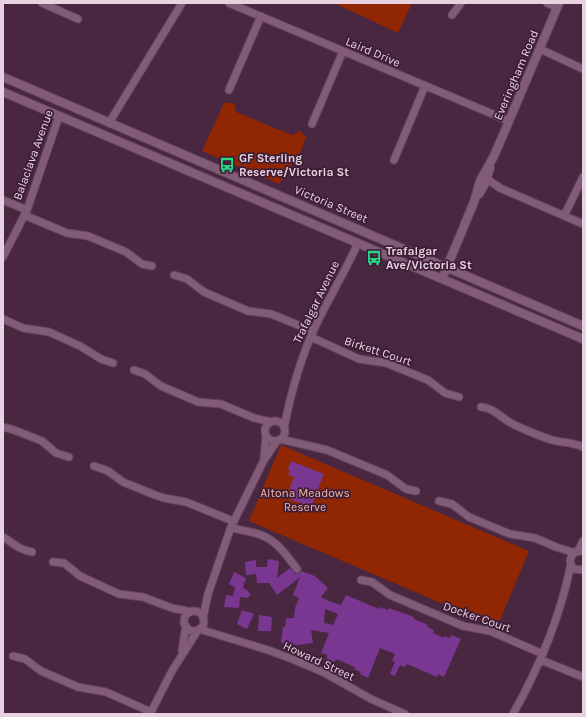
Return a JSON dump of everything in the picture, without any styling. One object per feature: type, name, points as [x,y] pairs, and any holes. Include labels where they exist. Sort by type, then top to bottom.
[{"type":"street","points":[[42,3],[78,19]]},
{"type":"street","points":[[109,123],[182,3]]},
{"type":"street","name":"Laird Drive","points":[[229,3],[509,121]]},
{"type":"street","points":[[452,15],[461,3]]},
{"type":"street","points":[[548,3],[558,5]]},
{"type":"street","name":"Everingham Road","points":[[442,279],[558,5]]},
{"type":"street","points":[[229,90],[261,16]]},
{"type":"street","points":[[540,49],[583,69]]},
{"type":"street","points":[[312,124],[343,51]]},
{"type":"street","name":"Victoria Street","points":[[3,77],[583,326]]},
{"type":"street","points":[[394,160],[425,86]]},
{"type":"street","points":[[3,92],[583,339]]},
{"type":"street","name":"Balaclava Avenue","points":[[3,257],[25,213],[59,116],[65,104]]},
{"type":"street","points":[[564,216],[583,177]]},
{"type":"street","points":[[484,181],[583,224]]},
{"type":"street","points":[[3,200],[25,213],[67,233],[88,236],[126,252],[142,264],[152,266]]},
{"type":"street","name":"Trafalgar Avenue","points":[[284,429],[287,407],[312,334],[363,231]]},
{"type":"street","name":"Birkett Court","points":[[174,275],[187,279],[204,292],[248,311],[271,314],[359,359],[386,363],[428,380],[445,393],[459,397]]},
{"type":"street","points":[[3,318],[23,328],[49,332],[80,346],[101,359],[113,363]]},
{"type":"street","points":[[134,370],[145,374],[161,386],[194,400],[221,404],[254,418],[280,423],[288,436],[295,443]]},
{"type":"street","name":"Trafalgar Avenue","points":[[273,422],[287,407]]},
{"type":"street","points":[[481,407],[493,410],[511,423],[552,440],[574,443],[583,446]]},
{"type":"street","points":[[254,418],[260,423],[266,435],[271,440],[295,443],[326,450],[388,475],[406,489],[416,491]]},
{"type":"street","points":[[264,460],[266,426],[273,422]]},
{"type":"street","points":[[3,427],[42,441],[56,453],[69,457]]},
{"type":"street","points":[[13,656],[25,659],[41,671],[78,687],[106,692],[151,713],[181,654],[203,625],[208,594],[232,524],[264,460],[278,440],[283,436],[284,429]]},
{"type":"street","points":[[94,466],[108,471],[123,482],[164,498],[186,502],[232,524],[243,532],[255,534],[271,540],[284,551],[297,569]]},
{"type":"street","points":[[439,501],[452,504],[469,517],[510,534],[535,538],[572,552],[579,551]]},
{"type":"street","points":[[3,537],[13,545],[23,550],[32,552]]},
{"type":"street","points":[[513,714],[532,679],[551,637],[565,591],[571,556],[579,551],[583,541]]},
{"type":"street","points":[[556,547],[564,553],[574,569],[582,570]]},
{"type":"street","points":[[53,562],[64,563],[80,576],[119,594],[133,594],[172,608],[200,613],[203,618]]},
{"type":"street","points":[[565,591],[572,579],[582,570]]},
{"type":"street","name":"Docker Court","points":[[361,580],[372,582],[390,595],[463,626],[490,631],[583,676]]},
{"type":"street","points":[[181,654],[186,616],[200,606],[208,594]]},
{"type":"street","points":[[172,608],[191,630],[198,630]]},
{"type":"street","name":"Howard Street","points":[[203,618],[211,628],[220,635]]},
{"type":"street","name":"Howard Street","points":[[198,630],[220,635],[292,659],[328,675],[371,699],[405,714]]},
{"type":"green space","points":[[334,3],[412,3],[398,33]]},
{"type":"green space","points":[[224,103],[234,103],[236,112],[292,135],[300,131],[306,137],[300,153],[279,184],[202,151]]},
{"type":"green space","name":"Altona Meadows Reserve","points":[[281,445],[529,551],[497,627],[249,521]]},
{"type":"building","points":[[291,461],[324,474],[311,507],[290,499],[293,492],[289,490],[294,477],[288,475],[290,471],[288,469]]},
{"type":"building","points":[[268,559],[279,561],[277,578],[290,568],[295,574],[300,573],[301,571],[315,576],[328,588],[321,597],[331,602],[341,605],[346,595],[379,609],[380,607],[388,610],[389,608],[414,617],[414,619],[428,625],[427,627],[434,630],[433,633],[444,638],[444,636],[450,638],[451,635],[461,639],[444,677],[438,674],[437,677],[407,664],[405,667],[400,665],[395,676],[390,674],[395,662],[392,661],[395,654],[380,648],[368,678],[360,674],[361,672],[354,669],[355,667],[336,659],[335,662],[327,659],[327,655],[321,653],[329,633],[311,630],[313,643],[297,645],[281,643],[286,618],[294,618],[295,608],[299,598],[293,595],[300,577],[277,595],[269,583],[257,583],[256,574],[246,575],[245,562],[256,560],[256,567],[267,567]],"holes":[[[325,609],[338,614],[333,625],[324,623]]]},
{"type":"building","points":[[234,572],[246,578],[245,582],[243,582],[243,588],[251,595],[247,598],[240,597],[239,608],[224,607],[226,595],[233,596],[235,587],[229,584]]},
{"type":"building","points":[[242,610],[254,614],[247,629],[237,624]]},
{"type":"building","points":[[259,615],[272,617],[271,631],[258,631]]},
{"type":"place","name":"GF Sterling Reserve/Victoria St","points":[[227,165]]},
{"type":"place","name":"Trafalgar Ave/Victoria St","points":[[374,258]]}]
